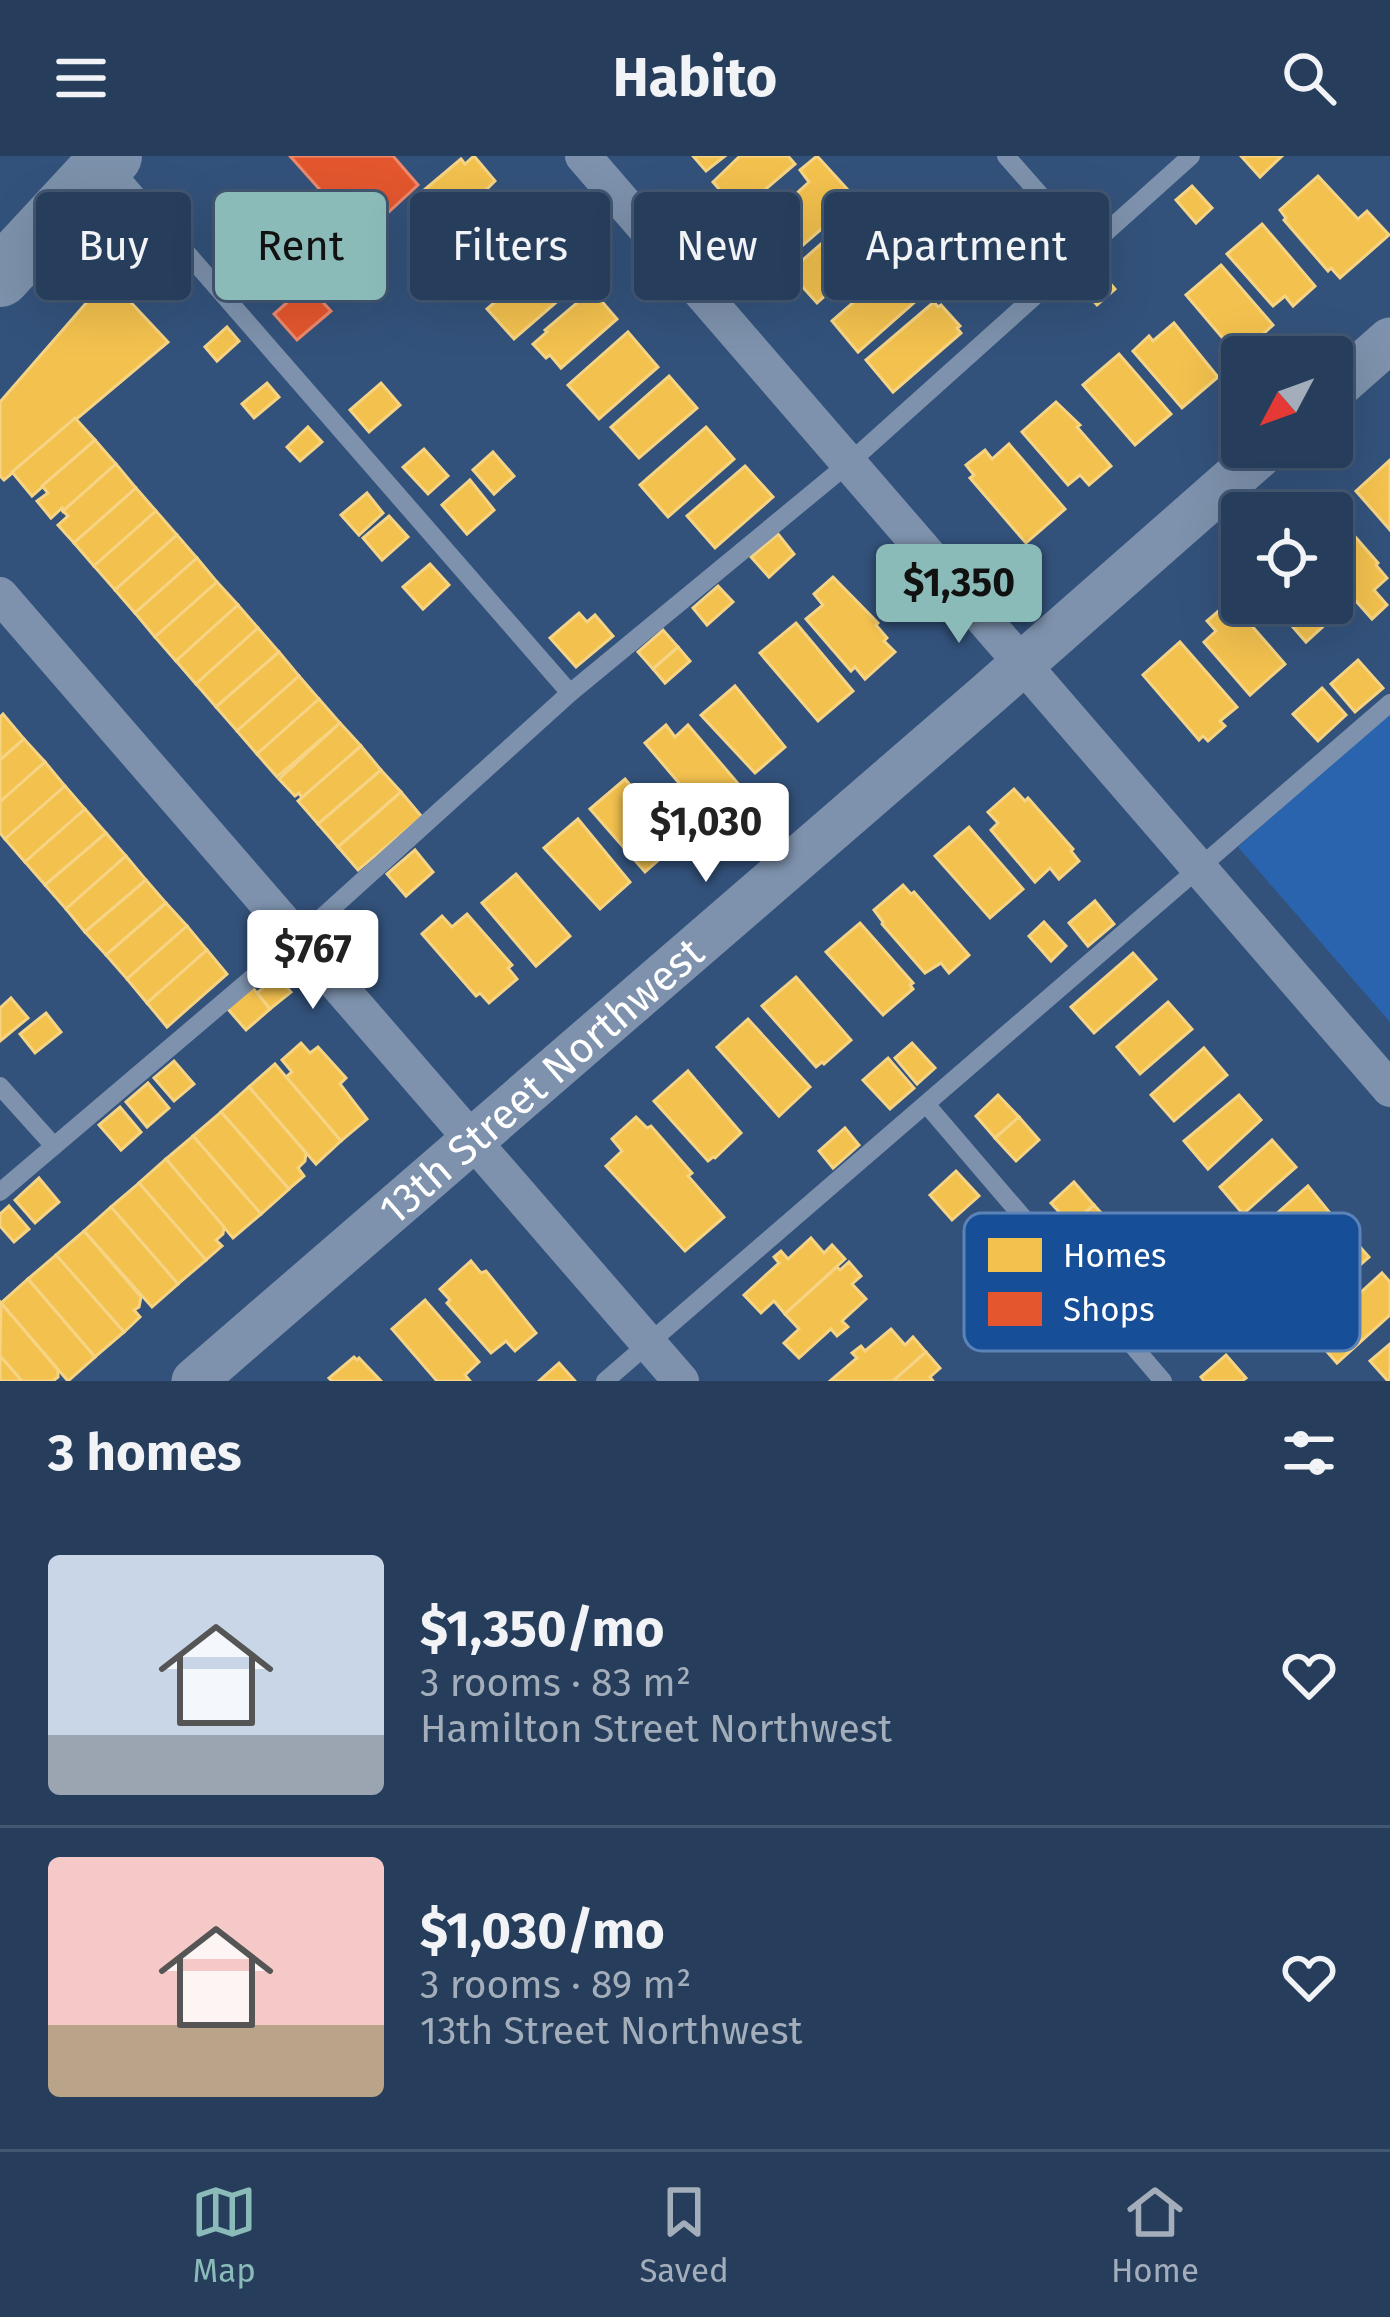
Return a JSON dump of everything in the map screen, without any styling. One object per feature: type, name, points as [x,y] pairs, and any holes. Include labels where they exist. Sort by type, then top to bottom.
[{"type":"highway","points":[[0,277],[110,159]]},
{"type":"street","points":[[583,156],[1390,1089]]},
{"type":"street","points":[[1353,373],[1390,340]]},
{"type":"street","name":"13th Street Northwest","points":[[194,1381],[1245,468]]},
{"type":"street","points":[[0,595],[681,1381]]},
{"type":"lane","points":[[1006,156],[1038,192]]},
{"type":"lane","points":[[1109,230],[1191,156]]},
{"type":"lane","points":[[110,159],[570,693]]},
{"type":"lane","points":[[0,1192],[298,939],[570,693],[849,464],[1031,300]]},
{"type":"lane","points":[[605,1381],[1390,703]]},
{"type":"lane","points":[[0,1086],[54,1146]]},
{"type":"lane","points":[[926,1104],[1019,1213]]},
{"type":"lane","points":[[1137,1351],[1163,1381]]},
{"type":"shaded area","points":[[1390,710],[1390,1022],[1238,847]]},
{"type":"building: Homes","points":[[474,156],[495,181],[489,192],[422,192],[461,159],[465,164]]},
{"type":"building: Homes","points":[[693,156],[725,156],[706,171]]},
{"type":"building: Homes","points":[[740,156],[788,156],[795,164],[762,192],[722,192],[713,182]]},
{"type":"building: Homes","points":[[817,156],[847,189],[824,192],[824,227],[800,248],[798,192],[809,182],[800,170]]},
{"type":"building: Homes","points":[[1241,156],[1282,156],[1260,177]]},
{"type":"building: Homes","points":[[1318,176],[1358,219],[1367,211],[1389,235],[1340,278],[1331,268],[1328,271],[1280,210]]},
{"type":"building: Homes","points":[[1192,186],[1212,208],[1196,223],[1176,200]]},
{"type":"building: Homes","points":[[1262,224],[1315,286],[1293,306],[1285,296],[1273,306],[1227,254]]},
{"type":"building: Homes","points":[[824,241],[824,297],[817,303],[800,284],[800,262]]},
{"type":"building: Homes","points":[[1221,265],[1273,325],[1261,336],[1221,336],[1186,295]]},
{"type":"building: Homes","points":[[89,300],[129,300],[168,342],[4,480],[0,476],[0,402]]},
{"type":"building: Homes","points":[[497,300],[559,300],[514,339],[487,309]]},
{"type":"building: Homes","points":[[580,300],[601,300],[617,319],[561,368],[533,344]]},
{"type":"building: Homes","points":[[856,300],[917,300],[858,352],[832,321]]},
{"type":"building: Homes","points":[[934,302],[960,326],[961,333],[893,392],[866,360]]},
{"type":"building: Homes","points":[[1174,323],[1218,377],[1182,408],[1133,351]]},
{"type":"building: Homes","points":[[227,327],[239,341],[217,361],[205,347]]},
{"type":"building: Homes","points":[[628,332],[658,367],[599,419],[568,385]]},
{"type":"building: Homes","points":[[1119,354],[1171,414],[1135,445],[1083,385]]},
{"type":"building: Homes","points":[[669,376],[697,408],[639,458],[611,427]]},
{"type":"building: Homes","points":[[267,383],[279,397],[254,418],[242,404]]},
{"type":"building: Homes","points":[[381,383],[400,405],[369,432],[350,410]]},
{"type":"building: Homes","points":[[1056,402],[1111,466],[1089,485],[1080,475],[1068,485],[1022,432]]},
{"type":"building: Homes","points":[[75,418],[95,440],[32,496],[12,472]]},
{"type":"building: Homes","points":[[308,427],[322,442],[300,461],[287,447]]},
{"type":"building: Homes","points":[[706,427],[734,459],[668,517],[640,485]]},
{"type":"building: Homes","points":[[95,440],[116,464],[51,518],[37,501],[48,493],[42,486]]},
{"type":"building: Homes","points":[[1009,444],[1065,509],[1026,543],[970,478],[974,475],[966,465],[985,450],[992,459]]},
{"type":"building: Homes","points":[[424,449],[448,476],[428,494],[403,467]]},
{"type":"building: Homes","points":[[493,452],[514,476],[494,494],[473,470]]},
{"type":"building: Homes","points":[[1390,460],[1390,530],[1356,491]]},
{"type":"building: Homes","points":[[116,464],[136,488],[74,543],[58,525],[68,516],[63,511]]},
{"type":"building: Homes","points":[[745,466],[773,497],[715,548],[687,516]]},
{"type":"building: Homes","points":[[470,480],[494,510],[467,534],[442,505]]},
{"type":"building: Homes","points":[[136,488],[156,511],[94,566],[74,543]]},
{"type":"building: Homes","points":[[367,493],[383,513],[359,535],[341,515]]},
{"type":"building: Homes","points":[[156,511],[177,535],[115,590],[94,566]]},
{"type":"building: Homes","points":[[389,516],[408,537],[382,560],[363,538]]},
{"type":"building: Homes","points":[[778,534],[794,554],[769,577],[751,557]]},
{"type":"building: Homes","points":[[1353,534],[1387,578],[1374,590],[1387,605],[1372,619],[1353,598]]},
{"type":"building: Homes","points":[[177,535],[197,558],[135,613],[115,590]]},
{"type":"building: Homes","points":[[197,558],[217,582],[155,637],[135,613]]},
{"type":"building: Homes","points":[[430,564],[449,585],[423,609],[403,587]]},
{"type":"building: Homes","points":[[833,577],[878,623],[887,638],[884,641],[895,652],[865,679],[855,667],[851,671],[806,619],[823,605],[814,594]]},
{"type":"building: Homes","points":[[217,582],[238,605],[176,661],[155,637]]},
{"type":"building: Homes","points":[[718,586],[733,602],[707,625],[693,608]]},
{"type":"building: Homes","points":[[238,605],[258,628],[196,684],[176,661]]},
{"type":"building: Homes","points":[[1221,609],[1221,624],[1250,624],[1285,664],[1250,695],[1204,642],[1216,631],[1207,621]]},
{"type":"building: Homes","points":[[579,613],[587,622],[595,615],[613,636],[576,667],[550,638]]},
{"type":"building: Homes","points":[[796,623],[853,691],[818,721],[760,653]]},
{"type":"building: Homes","points":[[1290,624],[1326,624],[1306,642]]},
{"type":"building: Homes","points":[[258,628],[279,652],[216,707],[196,684]]},
{"type":"building: Homes","points":[[663,630],[678,647],[653,669],[638,652]]},
{"type":"building: Homes","points":[[1180,642],[1237,707],[1220,721],[1225,726],[1208,741],[1203,736],[1199,740],[1143,675]]},
{"type":"building: Homes","points":[[678,647],[690,661],[665,683],[653,669]]},
{"type":"building: Homes","points":[[279,652],[299,676],[237,731],[216,707]]},
{"type":"building: Homes","points":[[1358,660],[1383,688],[1355,712],[1331,684]]},
{"type":"building: Homes","points":[[299,676],[319,699],[257,754],[237,731]]},
{"type":"building: Homes","points":[[735,686],[785,747],[755,773],[701,715]]},
{"type":"building: Homes","points":[[1322,688],[1346,715],[1318,741],[1293,714]]},
{"type":"building: Homes","points":[[319,699],[340,723],[277,777],[257,754]]},
{"type":"building: Homes","points":[[3,714],[24,739],[0,760],[0,717]]},
{"type":"building: Homes","points":[[340,723],[361,746],[302,798],[299,793],[295,796],[279,779]]},
{"type":"building: Homes","points":[[666,725],[675,737],[688,725],[741,787],[707,816],[645,743]]},
{"type":"building: Homes","points":[[24,739],[45,762],[0,802],[0,760]]},
{"type":"building: Homes","points":[[361,746],[381,770],[318,824],[298,801]]},
{"type":"building: Homes","points":[[45,762],[65,786],[5,839],[0,833],[0,802]]},
{"type":"building: Homes","points":[[381,770],[401,792],[338,847],[318,824]]},
{"type":"building: Homes","points":[[625,779],[679,842],[645,872],[590,809]]},
{"type":"building: Homes","points":[[65,786],[85,809],[25,862],[5,839]]},
{"type":"building: Homes","points":[[1014,789],[1025,801],[1028,798],[1079,861],[1059,879],[1050,868],[1035,882],[991,830],[998,823],[988,812]]},
{"type":"building: Homes","points":[[401,792],[422,817],[358,870],[338,847]]},
{"type":"building: Homes","points":[[85,809],[106,833],[45,885],[25,862]]},
{"type":"building: Homes","points":[[578,819],[630,882],[600,909],[544,848]]},
{"type":"building: Homes","points":[[969,827],[1023,889],[990,918],[935,856]]},
{"type":"building: Homes","points":[[106,833],[126,856],[66,909],[45,885]]},
{"type":"building: Homes","points":[[415,850],[433,872],[406,896],[387,874]]},
{"type":"building: Homes","points":[[126,856],[146,880],[85,932],[66,909]]},
{"type":"building: Homes","points":[[516,874],[570,936],[536,966],[482,903]]},
{"type":"building: Homes","points":[[146,880],[166,903],[106,955],[85,932]]},
{"type":"building: Homes","points":[[903,885],[969,955],[949,973],[941,963],[925,973],[874,910]]},
{"type":"building: Homes","points":[[1095,901],[1114,924],[1088,946],[1069,923]]},
{"type":"building: Homes","points":[[166,903],[187,926],[127,979],[106,955]]},
{"type":"building: Homes","points":[[467,914],[512,965],[508,968],[517,979],[489,1003],[480,993],[476,996],[422,934],[442,916],[452,927]]},
{"type":"building: Homes","points":[[1044,922],[1066,946],[1051,961],[1029,936]]},
{"type":"building: Homes","points":[[860,923],[913,983],[913,989],[883,1015],[826,952]]},
{"type":"building: Homes","points":[[187,926],[207,950],[147,1003],[127,979]]},
{"type":"building: Homes","points":[[207,950],[227,974],[167,1027],[147,1003]]},
{"type":"building: Homes","points":[[1133,953],[1156,979],[1094,1033],[1071,1007]]},
{"type":"building: Homes","points":[[277,976],[291,992],[270,1009],[257,993]]},
{"type":"building: Homes","points":[[796,977],[851,1040],[816,1067],[762,1006]]},
{"type":"building: Homes","points":[[252,987],[270,1009],[246,1030],[227,1008]]},
{"type":"building: Homes","points":[[11,998],[28,1018],[0,1041],[0,1008]]},
{"type":"building: Homes","points":[[1168,1002],[1192,1029],[1140,1074],[1117,1047]]},
{"type":"building: Homes","points":[[46,1013],[61,1032],[35,1053],[20,1034]]},
{"type":"building: Homes","points":[[748,1019],[810,1087],[779,1116],[717,1047]]},
{"type":"building: Homes","points":[[301,1043],[310,1053],[318,1047],[346,1078],[340,1084],[367,1119],[341,1141],[286,1077],[292,1072],[282,1060]]},
{"type":"building: Homes","points":[[912,1043],[935,1068],[917,1084],[895,1058]]},
{"type":"building: Homes","points":[[1204,1048],[1227,1075],[1174,1121],[1151,1095]]},
{"type":"building: Homes","points":[[888,1058],[914,1088],[890,1109],[863,1080]]},
{"type":"building: Homes","points":[[174,1061],[194,1084],[174,1101],[154,1078]]},
{"type":"building: Homes","points":[[275,1064],[341,1141],[316,1164],[249,1087]]},
{"type":"building: Homes","points":[[688,1071],[741,1133],[708,1161],[654,1101]]},
{"type":"building: Homes","points":[[148,1083],[169,1108],[147,1127],[126,1102]]},
{"type":"building: Homes","points":[[249,1087],[306,1153],[298,1168],[304,1176],[289,1189],[221,1112]]},
{"type":"building: Homes","points":[[998,1095],[1019,1117],[995,1138],[976,1116]]},
{"type":"building: Homes","points":[[1239,1095],[1261,1120],[1208,1169],[1184,1141]]},
{"type":"building: Homes","points":[[120,1107],[141,1132],[121,1150],[99,1125]]},
{"type":"building: Homes","points":[[221,1112],[289,1189],[261,1214],[193,1136]]},
{"type":"building: Homes","points":[[636,1117],[647,1128],[651,1126],[724,1217],[685,1251],[606,1166],[622,1151],[612,1139]]},
{"type":"building: Homes","points":[[1019,1117],[1039,1140],[1016,1161],[995,1138]]},
{"type":"building: Homes","points":[[845,1128],[859,1145],[833,1168],[819,1151]]},
{"type":"building: Homes","points":[[193,1136],[261,1214],[233,1238],[166,1159]]},
{"type":"building: Homes","points":[[1272,1140],[1296,1167],[1244,1213],[1220,1187]]},
{"type":"building: Homes","points":[[166,1159],[224,1227],[216,1240],[222,1246],[206,1260],[139,1183]]},
{"type":"building: Homes","points":[[956,1171],[979,1196],[952,1220],[930,1195]]},
{"type":"building: Homes","points":[[39,1178],[59,1202],[35,1223],[15,1200]]},
{"type":"building: Homes","points":[[1074,1182],[1094,1205],[1085,1213],[1060,1213],[1051,1203]]},
{"type":"building: Homes","points":[[139,1183],[206,1260],[178,1284],[111,1207]]},
{"type":"building: Homes","points":[[1308,1186],[1330,1213],[1277,1213]]},
{"type":"building: Homes","points":[[9,1206],[29,1229],[14,1242],[0,1226],[0,1214]]},
{"type":"building: Homes","points":[[111,1207],[178,1284],[152,1307],[84,1231]]},
{"type":"building: Homes","points":[[84,1231],[141,1297],[134,1310],[140,1317],[124,1332],[56,1255]]},
{"type":"building: Homes","points":[[811,1238],[824,1253],[832,1245],[845,1259],[785,1314],[774,1301],[761,1313],[744,1295],[779,1263],[774,1257],[781,1251],[788,1259]]},
{"type":"building: Homes","points":[[56,1255],[124,1332],[95,1357],[28,1279]]},
{"type":"building: Homes","points":[[471,1261],[481,1273],[486,1271],[536,1333],[515,1351],[506,1341],[491,1353],[440,1289]]},
{"type":"building: Homes","points":[[849,1262],[861,1276],[852,1284],[866,1299],[842,1321],[848,1327],[837,1336],[831,1329],[799,1358],[784,1343],[799,1329],[785,1314],[837,1267],[840,1270]]},
{"type":"building: Homes","points":[[1382,1273],[1390,1282],[1390,1315],[1360,1342],[1360,1293]]},
{"type":"building: Homes","points":[[28,1279],[95,1357],[68,1381],[1,1303]]},
{"type":"building: Homes","points":[[425,1300],[479,1362],[465,1375],[470,1381],[437,1381],[392,1329]]},
{"type":"building: Homes","points":[[1,1303],[58,1370],[53,1381],[22,1381],[0,1356]]},
{"type":"building: Homes","points":[[891,1329],[905,1345],[913,1337],[926,1352],[893,1381],[830,1381],[857,1358],[852,1353],[861,1346],[865,1351]]},
{"type":"building: Homes","points":[[1390,1344],[1390,1381],[1388,1381],[1370,1361]]},
{"type":"building: Homes","points":[[1327,1351],[1350,1351],[1337,1363]]},
{"type":"building: Homes","points":[[926,1352],[940,1368],[930,1377],[933,1381],[893,1381]]},
{"type":"building: Homes","points":[[1226,1355],[1246,1378],[1204,1381],[1201,1377]]},
{"type":"building: Homes","points":[[0,1356],[22,1381],[0,1381]]},
{"type":"building: Homes","points":[[354,1357],[359,1358],[381,1381],[329,1378]]},
{"type":"building: Homes","points":[[559,1363],[575,1381],[539,1381]]},
{"type":"building: Shops","points":[[290,156],[393,156],[418,185],[386,214],[386,192],[322,192]]},
{"type":"building: Shops","points":[[290,300],[321,300],[331,311],[297,340],[274,314]]}]
